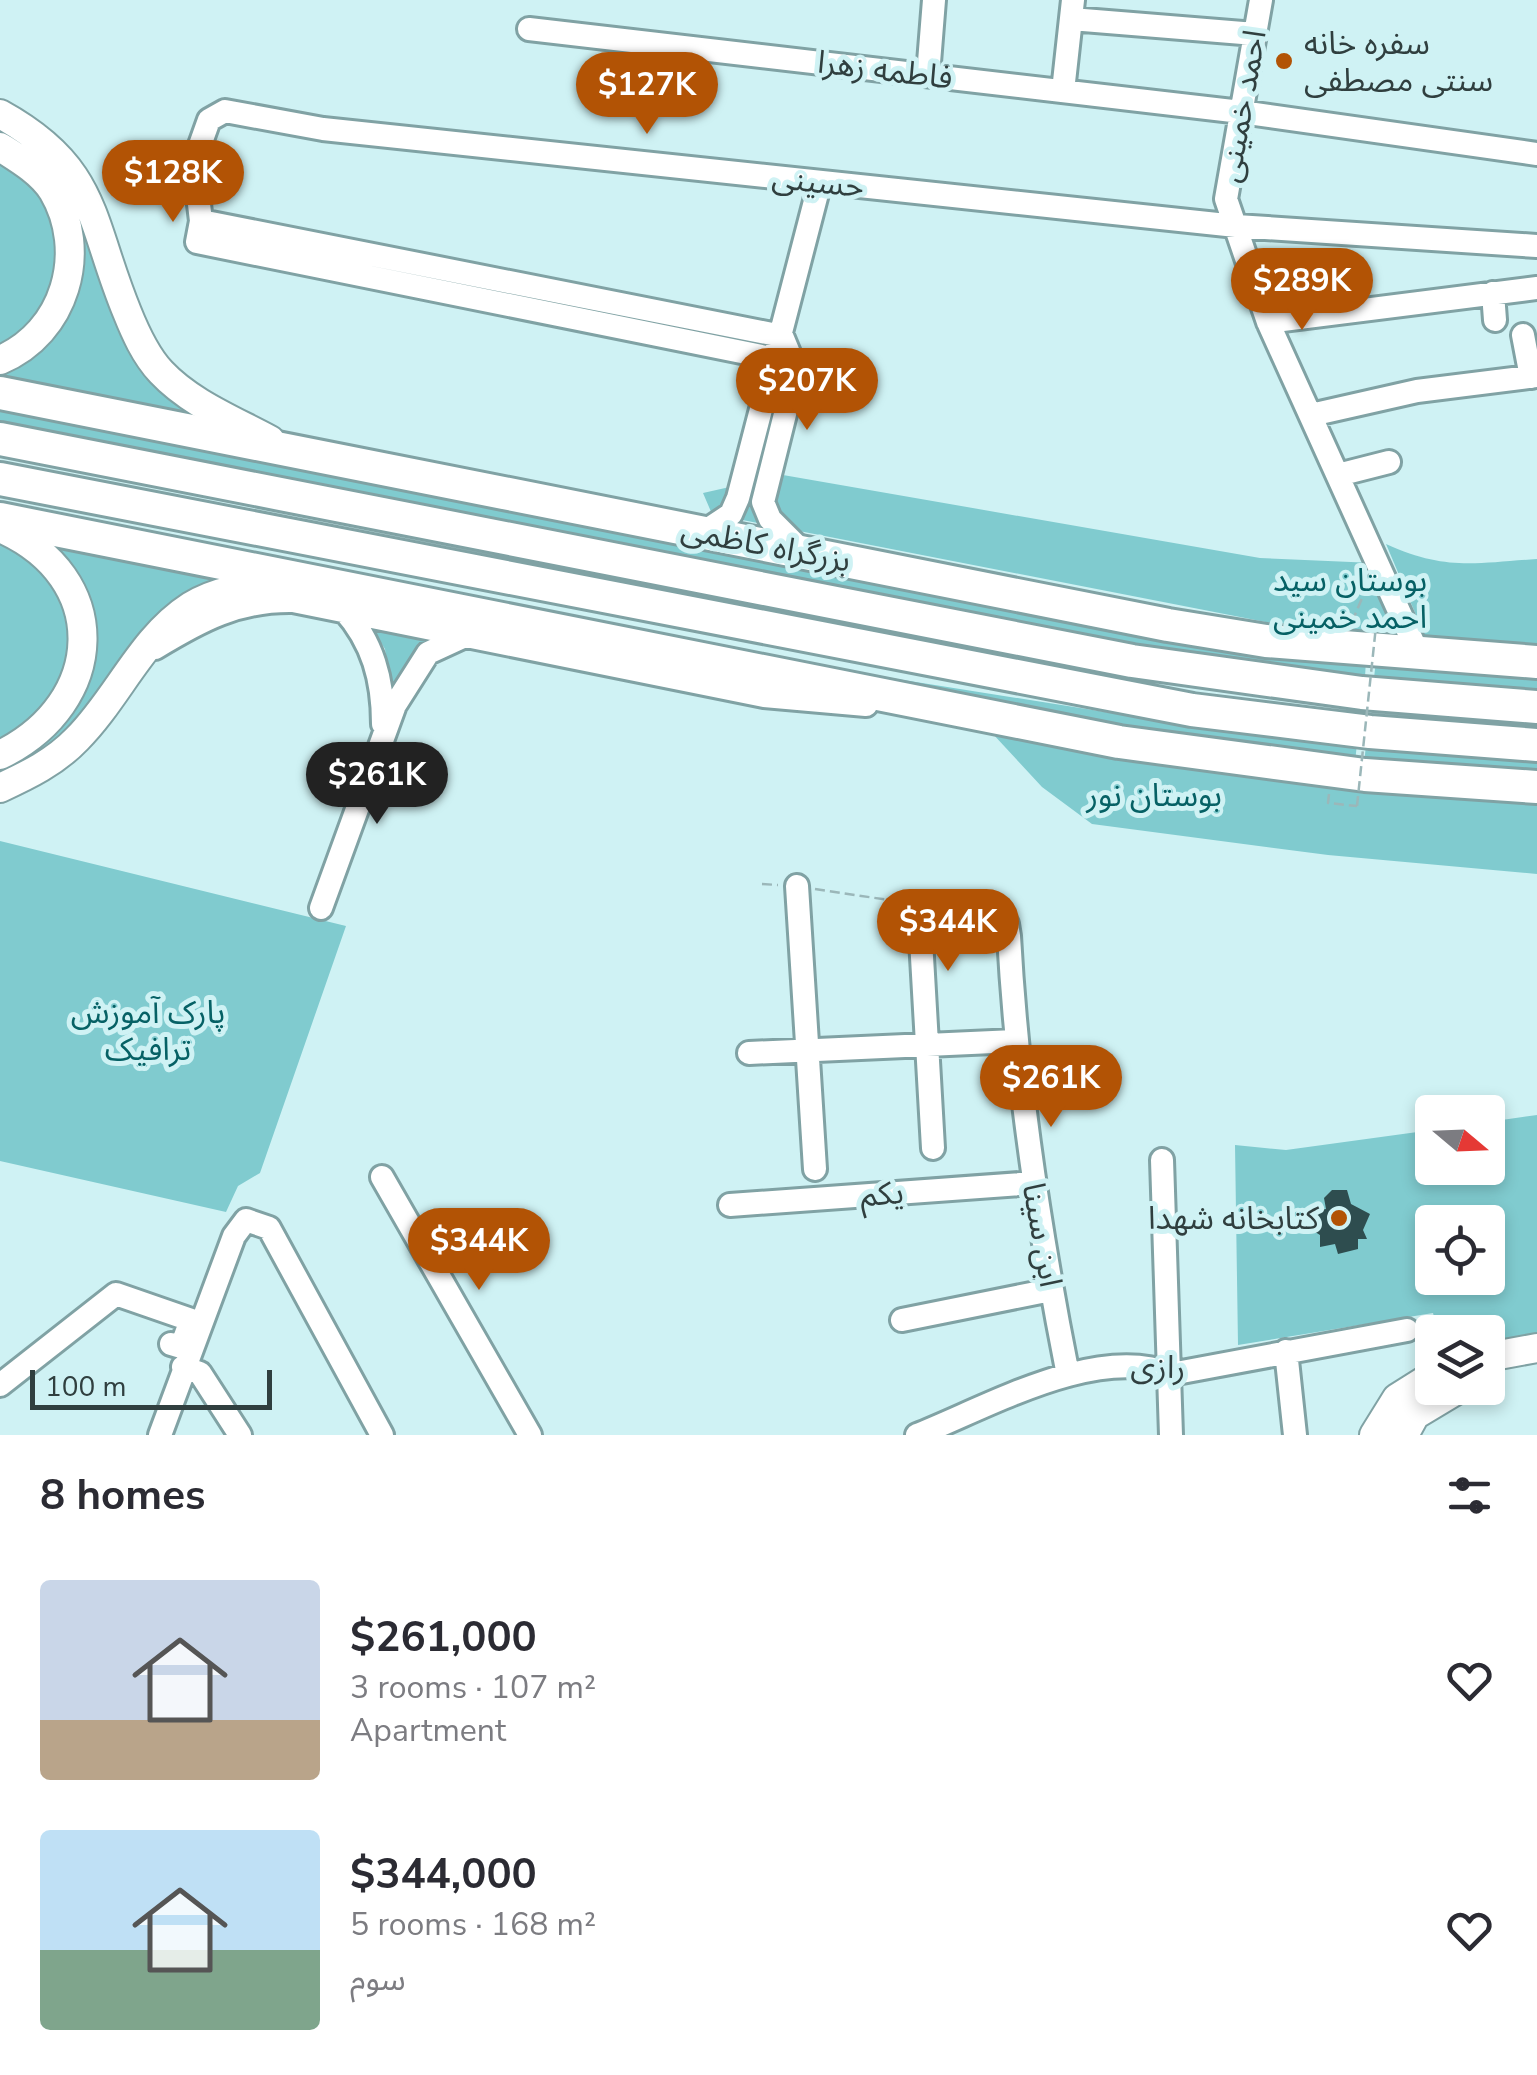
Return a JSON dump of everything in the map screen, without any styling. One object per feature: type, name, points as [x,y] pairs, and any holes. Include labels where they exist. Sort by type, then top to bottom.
[{"type":"highway","name":"بزرگراه کاظمی","points":[[0,393],[1188,628],[1266,641],[1537,662]]},
{"type":"highway","name":"بزرگراه کاظمی","points":[[0,438],[1132,661],[1362,693],[1537,707]]},
{"type":"highway","points":[[0,479],[1192,710],[1370,732],[1537,744]]},
{"type":"highway","points":[[0,519],[1119,742],[1331,772],[1537,787]]},
{"type":"highway","points":[[631,642],[777,653],[914,674],[998,674]]},
{"type":"main road","points":[[0,114],[38,136],[72,170],[89,202],[136,335],[159,370],[204,406],[290,450]]},
{"type":"main road","points":[[0,146],[51,188],[69,231],[70,260],[55,314],[36,338],[0,360]]},
{"type":"main road","points":[[0,528],[41,549],[72,588],[80,613],[83,652],[72,691],[53,720],[30,740],[0,754]]},
{"type":"main road","points":[[0,788],[50,763],[78,738],[170,622],[211,596],[242,587],[310,580]]},
{"type":"main road","points":[[1505,1355],[1537,1348]]},
{"type":"main road","points":[[1505,1373],[1537,1366]]},
{"type":"main road","points":[[1374,1435],[1397,1398],[1415,1387]]},
{"type":"main road","points":[[1404,1435],[1414,1415],[1431,1405]]},
{"type":"street","points":[[928,75],[934,0]]},
{"type":"street","name":"احمد خمینی","points":[[1260,0],[1226,199],[1268,322],[1418,653]]},
{"type":"street","points":[[1063,91],[1072,9],[1255,34]]},
{"type":"street","name":"فاطمه زهرا","points":[[529,29],[1241,112],[1537,154]]},
{"type":"street","name":"حسینی","points":[[201,220],[194,162],[209,120],[225,111],[323,129],[1236,226],[1537,246]]},
{"type":"street","points":[[704,532],[731,514],[738,498],[820,182]]},
{"type":"street","points":[[776,360],[198,242],[201,220],[782,336]]},
{"type":"street","points":[[1268,322],[1537,288]]},
{"type":"street","points":[[1492,294],[1495,320]]},
{"type":"street","points":[[1311,414],[1418,391],[1534,376],[1523,335]]},
{"type":"street","points":[[782,336],[796,370],[764,502],[770,519],[802,552]]},
{"type":"street","points":[[1338,475],[1389,462]]},
{"type":"street","points":[[139,658],[222,609],[258,600],[343,608],[764,696],[996,718]]},
{"type":"street","points":[[343,608],[370,648],[379,675],[383,728]]},
{"type":"street","points":[[321,908],[383,728],[428,653],[467,635]]},
{"type":"street","points":[[797,886],[815,1169]]},
{"type":"street","name":"یکم","points":[[919,904],[924,1045],[933,1148]]},
{"type":"street","name":"ابن سینا","points":[[997,917],[1007,924],[1010,936],[1015,1041],[1034,1183],[1068,1375]]},
{"type":"street","points":[[748,1053],[1015,1041]]},
{"type":"street","points":[[1162,1160],[1171,1435]]},
{"type":"street","points":[[382,1177],[530,1435]]},
{"type":"street","name":"یکم","points":[[730,1205],[1034,1183]]},
{"type":"street","points":[[160,1435],[234,1236],[246,1220],[270,1228],[382,1435]]},
{"type":"street","points":[[902,1320],[1051,1290]]},
{"type":"street","points":[[0,1385],[116,1294],[191,1320],[181,1347],[171,1344]]},
{"type":"street","name":"رازی","points":[[917,1435],[1068,1375],[1126,1364],[1149,1366],[1171,1374],[1407,1330]]},
{"type":"street","points":[[1286,1352],[1294,1435]]},
{"type":"street","points":[[183,1367],[200,1373],[240,1435]]},
{"type":"path","points":[[1352,622],[1365,591]]},
{"type":"path","points":[[1328,802],[1357,806],[1376,626]]},
{"type":"path","points":[[762,884],[997,917]]},
{"type":"green space","points":[[0,124],[66,179],[112,303],[212,422],[0,380],[0,375],[43,346],[80,240],[0,137]]},
{"type":"green space","points":[[0,158],[45,204],[58,237],[58,256],[35,326],[0,351]]},
{"type":"green space","points":[[0,402],[1366,660],[1365,677],[1179,656],[0,422]]},
{"type":"green space","name":"بوستان سید احمد خمینی","points":[[783,475],[1260,558],[1374,563],[1393,607],[1383,630],[1367,636],[1307,630],[712,514],[703,493]]},
{"type":"green space","points":[[0,535],[24,547],[68,606],[73,652],[40,718],[0,742]]},
{"type":"green space","points":[[38,537],[248,579],[78,726],[0,779],[0,764],[36,744],[60,722],[77,695],[91,657]]},
{"type":"green space","points":[[1386,544],[1444,562],[1537,559],[1537,650],[1427,641]]},
{"type":"green space","points":[[365,618],[429,637],[405,666],[391,700],[385,649]]},
{"type":"green space","points":[[1376,660],[1537,671],[1537,690],[1374,678]]},
{"type":"green space","points":[[853,672],[1124,715],[1357,743],[1355,763],[1254,752],[845,674]]},
{"type":"green space","name":"بوستان نور","points":[[992,733],[1537,802],[1537,874],[1328,855],[1092,824],[1042,787]]},
{"type":"green space","points":[[1366,745],[1537,758],[1537,777],[1364,764]]},
{"type":"green space","name":"پارک آموزش ترافیک","points":[[0,841],[346,926],[260,1173],[238,1186],[226,1212],[0,1161]]},
{"type":"green space","points":[[1537,1115],[1537,1336],[1505,1343],[1505,1315],[1433,1313],[1238,1345],[1235,1145],[1286,1150],[1415,1132],[1415,1185],[1505,1185],[1505,1120]]},
{"type":"building","name":"کتابخانه شهدا","points":[[1332,1190],[1347,1190],[1351,1204],[1370,1214],[1363,1230],[1367,1239],[1358,1239],[1358,1249],[1338,1254],[1335,1244],[1320,1247],[1320,1235],[1308,1222],[1313,1211],[1326,1209],[1324,1198]]},
{"type":"place","name":"سفره خانه سنتی مصطفی","points":[[1284,61]]},
{"type":"place","name":"کتابخانه شهدا","points":[[1339,1218]]}]
